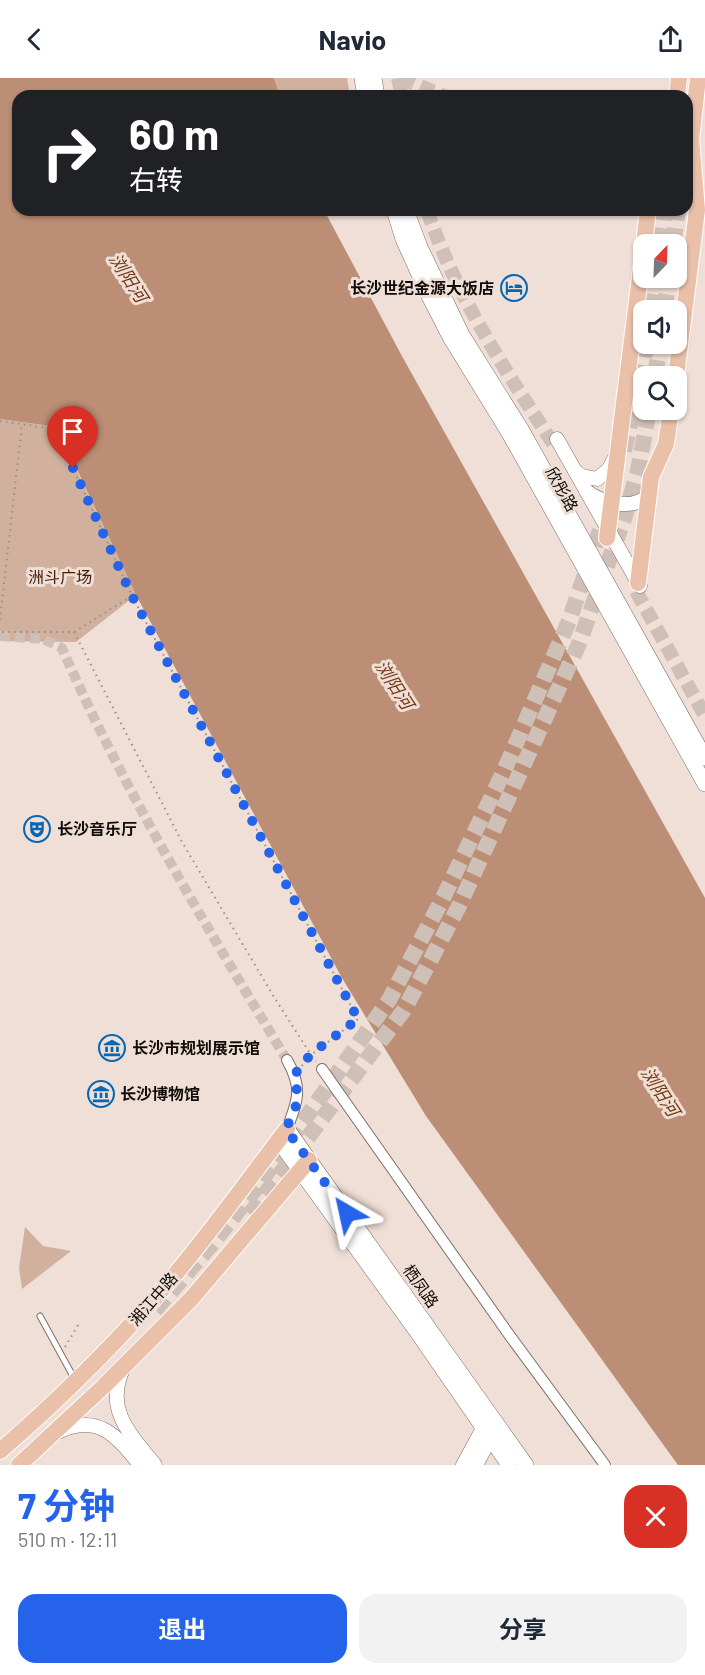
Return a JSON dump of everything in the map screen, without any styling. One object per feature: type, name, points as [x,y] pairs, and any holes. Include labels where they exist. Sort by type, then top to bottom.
[{"type":"main road","points":[[693,124],[699,78]]},
{"type":"main road","points":[[677,366],[697,210],[693,154]]},
{"type":"main road","name":"欣彤路","points":[[396,216],[403,239],[450,337],[515,442],[705,784]]},
{"type":"main road","name":"欣彤路","points":[[408,216],[420,247],[462,335],[521,429],[705,758]]},
{"type":"main road","points":[[645,234],[647,216]]},
{"type":"main road","points":[[607,533],[639,288]]},
{"type":"main road","points":[[639,587],[651,477],[666,444],[670,420]]},
{"type":"main road","name":"栖凤路","points":[[282,1134],[415,1329],[490,1426],[526,1465]]},
{"type":"main road","name":"湘江中路","points":[[0,1451],[77,1382],[172,1278],[212,1229],[282,1134]]},
{"type":"main road","name":"湘江中路","points":[[19,1465],[125,1365],[204,1284],[304,1165]]},
{"type":"main road","name":"栖凤路","points":[[490,1426],[509,1465]]},
{"type":"street","points":[[556,442],[639,587]]},
{"type":"street","points":[[575,475],[597,479],[604,475],[618,449]]},
{"type":"street","points":[[575,475],[587,493],[607,533]]},
{"type":"street","points":[[587,493],[611,502],[639,503],[648,495]]},
{"type":"street","points":[[282,1134],[298,1101],[295,1074],[286,1060]]},
{"type":"street","points":[[322,1069],[510,1336],[605,1465]]},
{"type":"street","points":[[125,1365],[116,1387],[119,1416],[154,1465]]},
{"type":"street","points":[[53,1434],[70,1426],[81,1424],[103,1428],[121,1441],[140,1465]]},
{"type":"street","points":[[463,1465],[490,1426]]},
{"type":"street","points":[[476,1465],[490,1426]]},
{"type":"lane","points":[[40,1316],[77,1382]]},
{"type":"path","points":[[0,421],[55,429],[132,596],[358,1019],[311,1054],[295,1074]]},
{"type":"path","points":[[0,620],[22,424]]},
{"type":"path","points":[[0,632],[74,632],[132,596]]},
{"type":"path","points":[[74,632],[182,843],[268,987],[322,1069]]},
{"type":"path","points":[[60,1354],[80,1322]]},
{"type":"green space","points":[[274,78],[347,78],[349,90],[278,90]]},
{"type":"green space","name":"洲斗广场","points":[[0,419],[56,427],[136,595],[76,642],[0,641]]},
{"type":"green space","points":[[25,1227],[43,1246],[71,1251],[22,1289],[19,1268]]},
{"type":"water","name":"浏阳河","points":[[0,78],[274,78],[278,90],[12,90],[12,216],[327,216],[403,358],[705,898],[705,1465],[678,1465],[426,1116],[342,978],[136,595],[57,427],[0,419]]},
{"type":"tunnel","points":[[398,78],[401,90]]},
{"type":"tunnel","points":[[401,78],[430,90]]},
{"type":"tunnel","points":[[429,216],[452,273],[467,303],[554,445]]},
{"type":"tunnel","points":[[662,234],[664,216]]},
{"type":"tunnel","points":[[674,234],[677,216]]},
{"type":"tunnel","points":[[653,300],[654,288]]},
{"type":"tunnel","points":[[666,300],[667,288]]},
{"type":"tunnel","points":[[624,451],[644,354]]},
{"type":"tunnel","points":[[657,366],[658,354]]},
{"type":"tunnel","points":[[250,1214],[404,1010],[459,906],[578,646],[624,519],[638,471],[647,420]]},
{"type":"tunnel","points":[[155,1310],[257,1187],[389,1000],[443,898],[504,771],[569,621],[605,516]]},
{"type":"tunnel","points":[[636,591],[705,716]]},
{"type":"tunnel","points":[[0,636],[43,639],[62,648],[139,806],[287,1060]]},
{"type":"place","name":"长沙世纪金源大饭店","points":[[514,288]]},
{"type":"place","name":"长沙音乐厅","points":[[37,829]]},
{"type":"place","name":"长沙市规划展示馆","points":[[112,1048]]},
{"type":"place","name":"长沙博物馆","points":[[101,1094]]},
{"type":"route","points":[[73,468],[132,596],[358,1019],[311,1054],[295,1074],[298,1101],[286,1129],[347,1213]]}]
